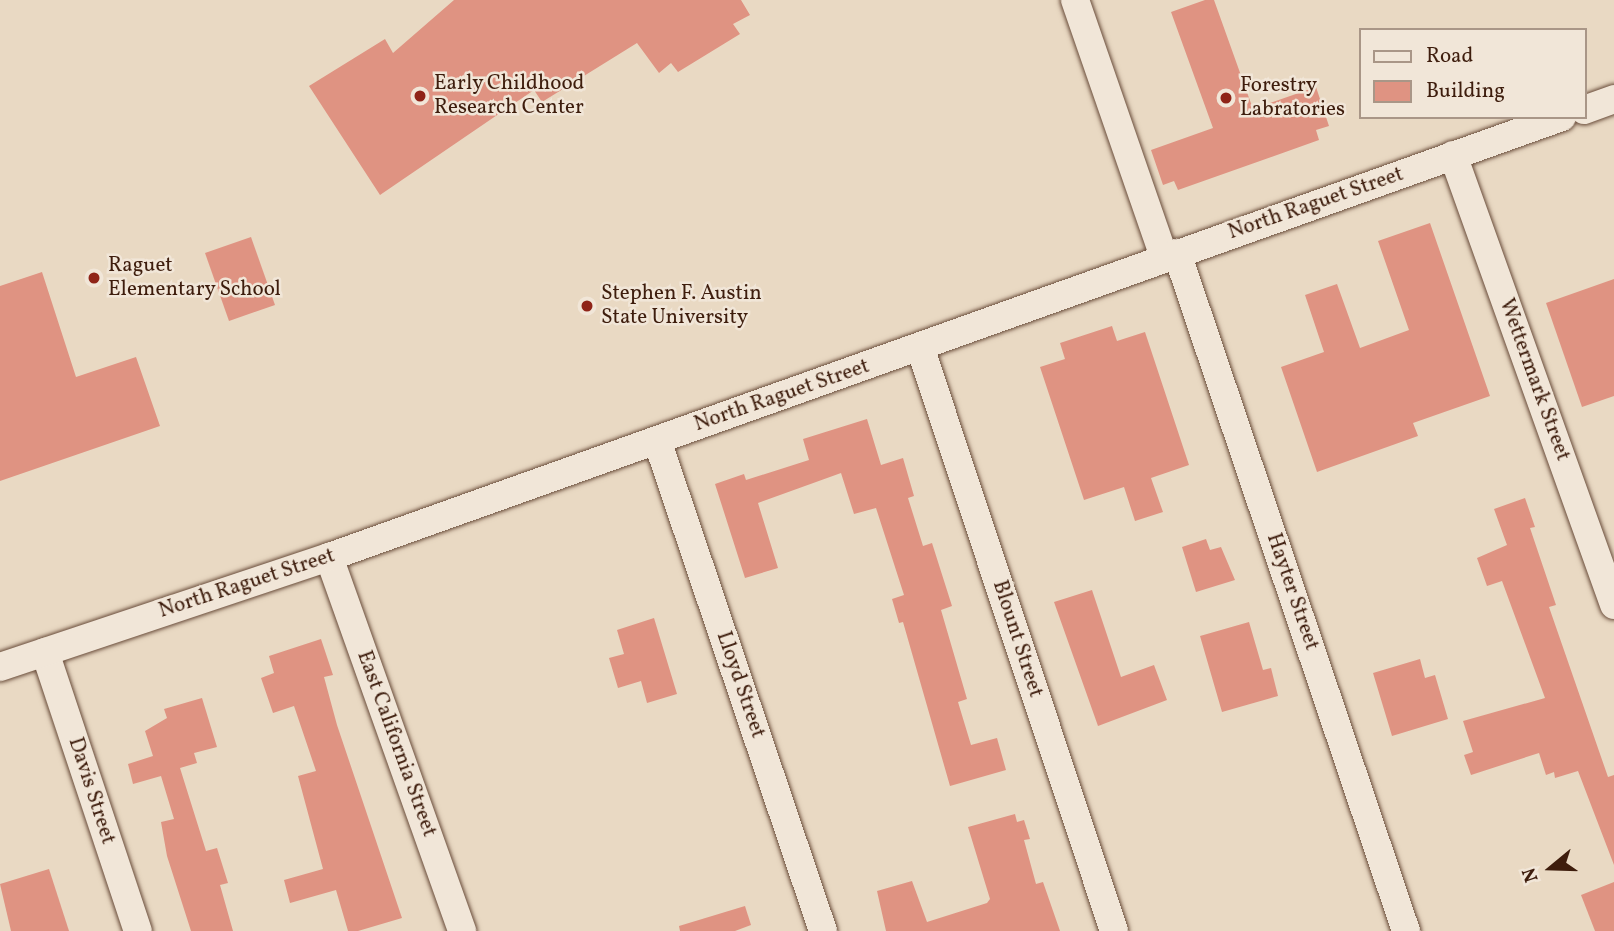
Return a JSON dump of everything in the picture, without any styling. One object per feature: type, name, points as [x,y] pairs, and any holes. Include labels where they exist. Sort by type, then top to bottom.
[{"type":"street","name":"Hayter Street","points":[[1074,0],[1171,255],[1406,931]]},
{"type":"street","points":[[1586,109],[1614,99]]},
{"type":"street","name":"North Raguet Street","points":[[0,667],[330,557],[1556,119]]},
{"type":"street","name":"Wettermark Street","points":[[1454,155],[1614,606]]},
{"type":"street","name":"Blount Street","points":[[920,347],[1114,931]]},
{"type":"street","name":"Lloyd Street","points":[[657,440],[823,931]]},
{"type":"street","name":"East California Street","points":[[330,557],[462,931]]},
{"type":"street","name":"Davis Street","points":[[45,652],[138,931]]},
{"type":"building","name":"Early Childhood Research Center","points":[[454,0],[741,0],[750,15],[733,24],[740,34],[678,72],[671,63],[659,73],[637,43],[542,102],[534,90],[380,195],[309,86],[385,39],[393,53]]},
{"type":"building","name":"Forestry Labratories","points":[[1205,0],[1214,0],[1253,109],[1316,87],[1329,126],[1316,130],[1319,140],[1178,190],[1174,181],[1163,185],[1151,150],[1213,128],[1171,12]]},
{"type":"building","points":[[1430,223],[1490,396],[1413,423],[1418,436],[1317,472],[1281,367],[1324,352],[1305,295],[1337,284],[1360,348],[1409,330],[1378,241]]},
{"type":"building","points":[[251,237],[275,305],[229,321],[205,253]]},
{"type":"building","points":[[42,272],[76,377],[136,357],[160,426],[0,481],[0,286]]},
{"type":"building","points":[[1614,279],[1614,396],[1582,407],[1546,303]]},
{"type":"building","points":[[1112,326],[1117,341],[1145,332],[1189,465],[1151,478],[1163,512],[1135,521],[1124,487],[1084,500],[1040,367],[1065,359],[1060,343]]},
{"type":"building","points":[[867,419],[881,465],[903,458],[914,496],[908,498],[923,546],[932,543],[952,606],[941,610],[967,699],[958,702],[971,745],[997,738],[1006,770],[950,786],[903,622],[899,623],[892,599],[904,595],[876,508],[854,514],[841,473],[758,503],[778,568],[745,578],[715,484],[744,474],[746,480],[809,460],[803,439]]},
{"type":"building","points":[[1525,498],[1535,527],[1530,528],[1556,605],[1549,607],[1608,777],[1614,775],[1614,865],[1578,771],[1555,778],[1554,772],[1546,775],[1539,753],[1471,775],[1464,755],[1473,752],[1463,721],[1545,698],[1502,581],[1487,586],[1477,558],[1507,545],[1494,509]]},
{"type":"building","points":[[1206,539],[1210,550],[1221,547],[1235,580],[1196,592],[1182,547]]},
{"type":"building","points":[[1092,590],[1121,677],[1154,665],[1167,700],[1098,726],[1054,602]]},
{"type":"building","points":[[654,618],[677,694],[647,703],[641,681],[618,688],[609,658],[624,654],[617,630]]},
{"type":"building","points":[[1249,622],[1263,670],[1271,668],[1278,696],[1222,712],[1200,636]]},
{"type":"building","points":[[321,639],[333,675],[324,677],[337,725],[402,918],[358,931],[348,931],[336,890],[290,903],[284,880],[323,869],[298,776],[316,771],[294,706],[273,713],[261,678],[274,673],[269,656]]},
{"type":"building","points":[[1420,659],[1425,678],[1435,675],[1448,719],[1392,736],[1373,673]]},
{"type":"building","points":[[202,698],[217,747],[194,753],[197,763],[180,768],[206,851],[217,848],[228,883],[220,885],[233,931],[191,931],[167,856],[161,822],[174,819],[161,776],[133,784],[128,764],[153,756],[145,731],[167,718],[164,709]]},
{"type":"building","points":[[1015,814],[1017,822],[1024,820],[1030,839],[1024,840],[1036,884],[1043,882],[1060,931],[886,931],[877,891],[912,881],[927,922],[987,903],[990,899],[968,827]]},
{"type":"building","points":[[49,869],[69,931],[11,931],[0,884]]},
{"type":"building","points":[[1614,882],[1614,931],[1595,931],[1581,895]]},
{"type":"building","points":[[745,906],[751,925],[735,931],[680,931],[679,926]]},
{"type":"place","name":"Early Childhood Research Center","points":[[420,96]]},
{"type":"place","name":"Forestry Labratories","points":[[1226,98]]},
{"type":"place","name":"Raguet Elementary School","points":[[94,278]]},
{"type":"place","name":"Stephen F. Austin State University","points":[[587,306]]}]
